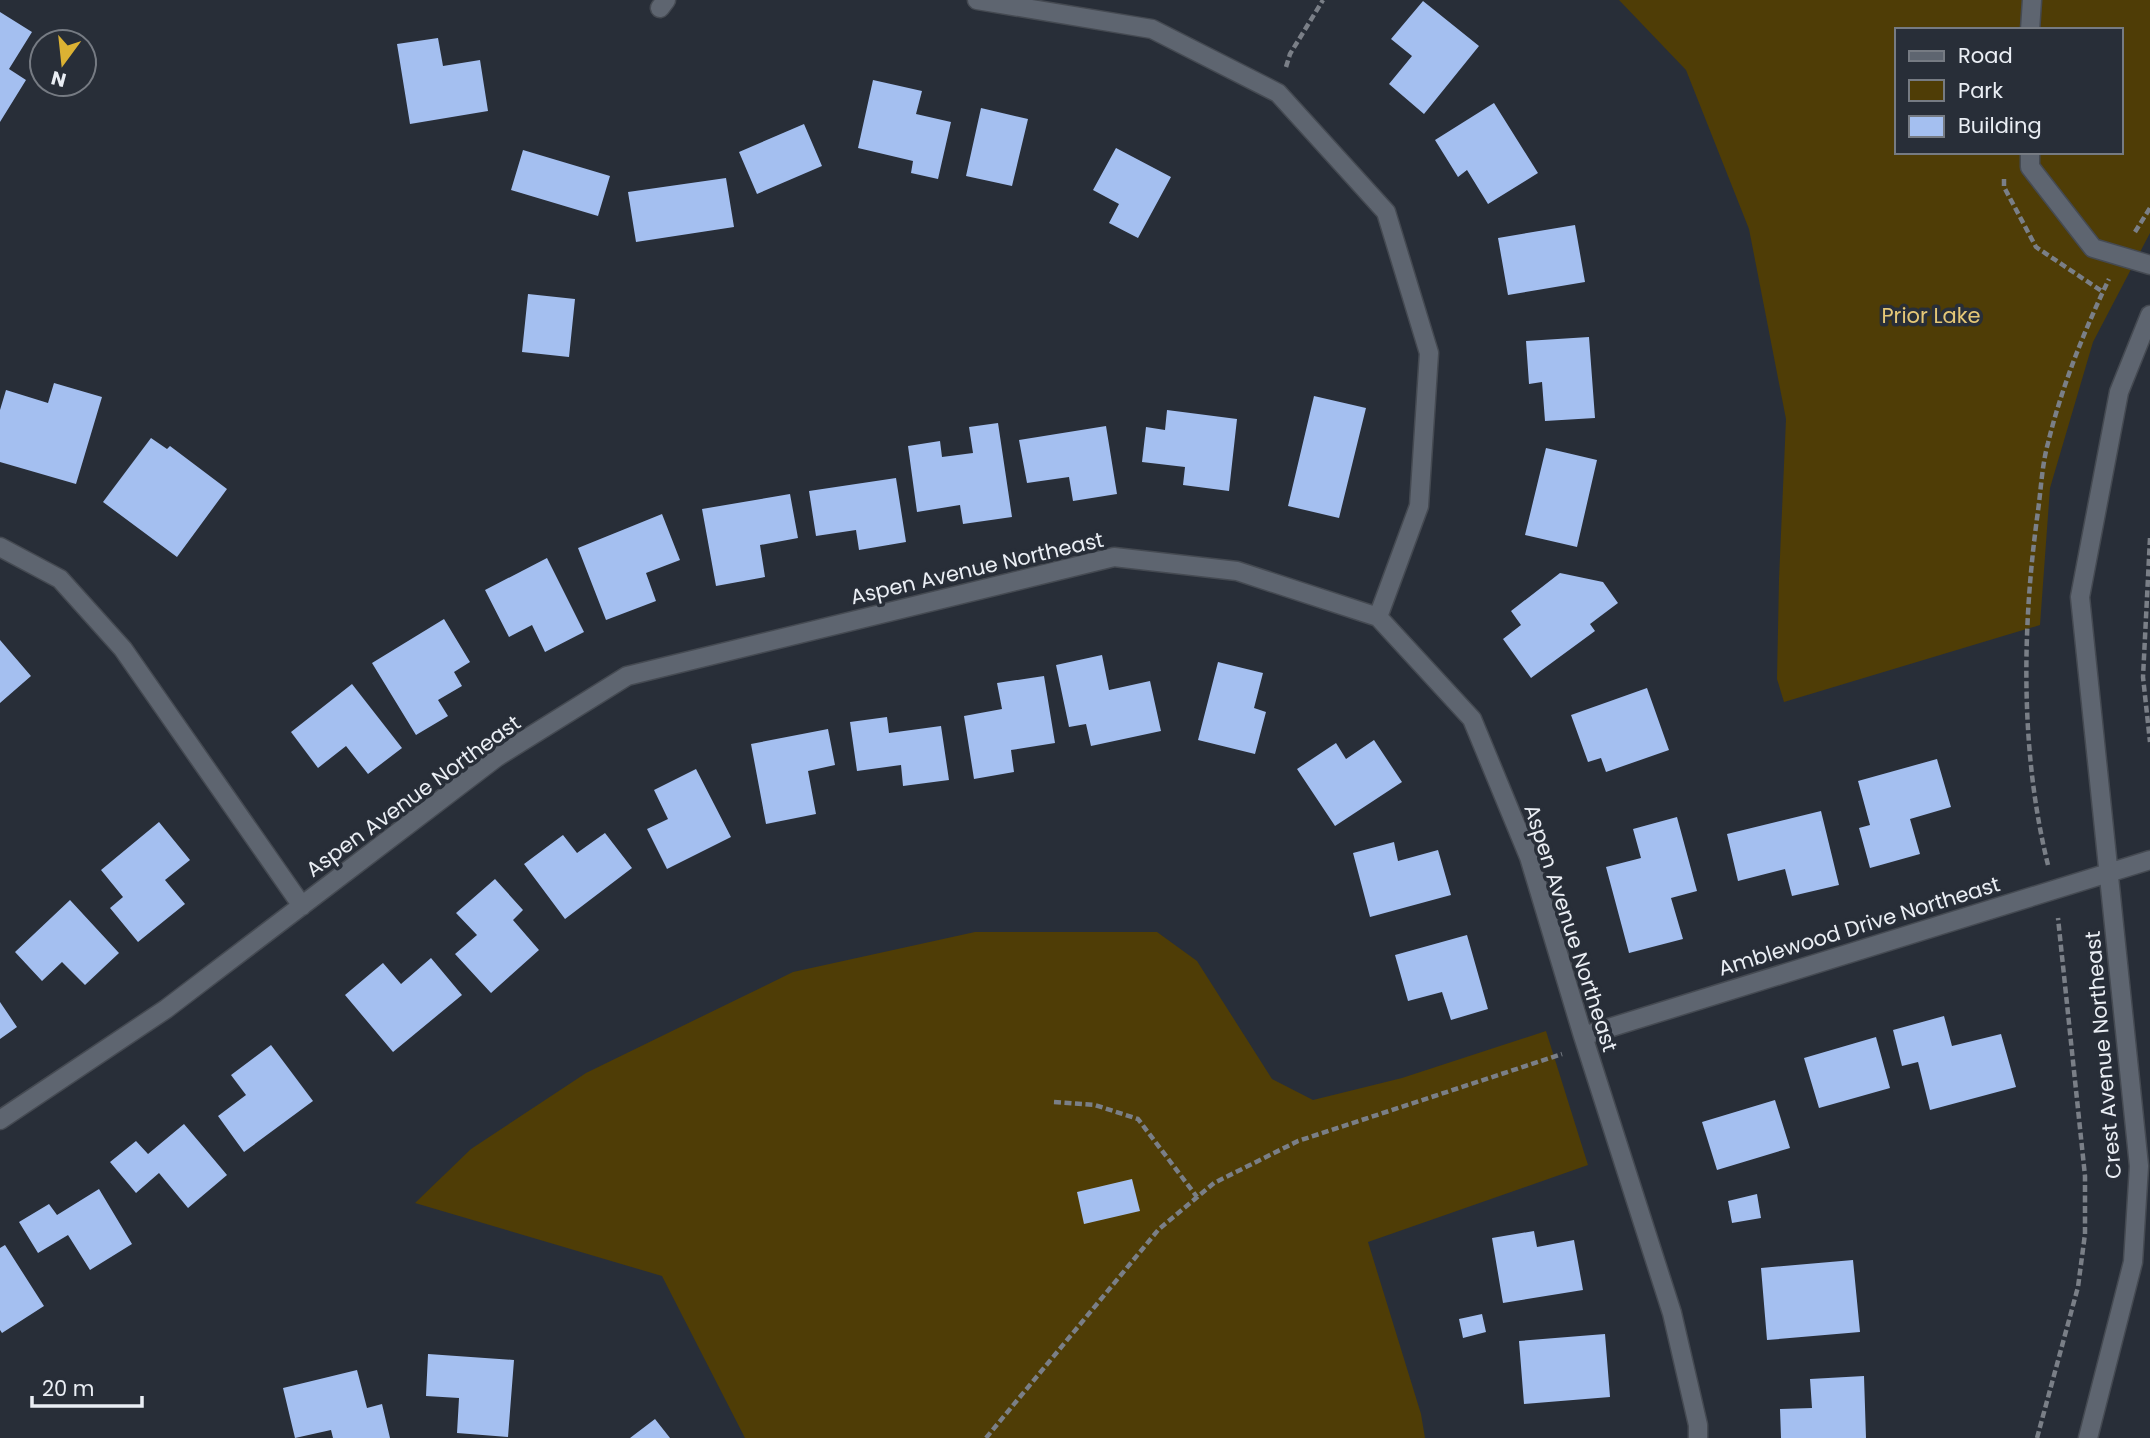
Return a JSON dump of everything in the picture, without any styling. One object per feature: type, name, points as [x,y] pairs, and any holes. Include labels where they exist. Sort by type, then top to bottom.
[{"type":"street","points":[[977,0],[1152,29],[1278,93],[1386,212],[1429,353],[1419,506],[1378,617]]},
{"type":"street","points":[[2030,28],[2032,0]]},
{"type":"street","points":[[2030,154],[2030,167],[2093,248],[2150,265]]},
{"type":"street","name":"Crest Avenue Northeast","points":[[2088,1438],[2133,1262],[2139,1166],[2080,597],[2119,392],[2150,315]]},
{"type":"street","points":[[0,547],[61,579],[123,649],[302,906]]},
{"type":"street","name":"Aspen Avenue Northeast","points":[[0,1120],[166,1009],[498,757],[627,676],[1114,557],[1237,571],[1378,617],[1472,719],[1529,858],[1584,1041],[1672,1312],[1698,1425],[1698,1438]]},
{"type":"street","name":"Amblewood Drive Northeast","points":[[1584,1041],[2150,860]]},
{"type":"path","points":[[1278,93],[1290,54],[1322,0]]},
{"type":"path","points":[[2004,175],[2004,187],[2036,247],[2103,292]]},
{"type":"path","points":[[2037,1438],[2078,1287],[2085,1234],[2085,1176],[2061,940],[2054,889],[2039,828],[2026,711],[2030,569],[2047,444],[2073,360],[2120,256],[2150,208]]},
{"type":"path","points":[[2150,538],[2143,677],[2150,742]]},
{"type":"path","points":[[986,1438],[1159,1229],[1214,1183],[1298,1141],[1584,1041]]},
{"type":"path","points":[[1054,1102],[1095,1105],[1138,1119],[1197,1197]]},
{"type":"green space","name":"Prior Lake","points":[[1619,0],[2150,0],[2150,233],[2093,342],[2050,488],[2040,625],[1784,702],[1777,679],[1786,419],[1749,229],[1686,70]]},
{"type":"green space","points":[[975,932],[1157,932],[1197,961],[1272,1079],[1313,1100],[1402,1078],[1546,1031],[1588,1165],[1368,1242],[1421,1414],[1425,1438],[745,1438],[662,1276],[415,1203],[471,1149],[586,1073],[793,972]]},
{"type":"building","points":[[1423,1],[1479,46],[1424,114],[1389,84],[1412,56],[1391,39]]},
{"type":"building","points":[[0,12],[28,30],[28,38],[9,69],[26,80],[0,122]]},
{"type":"building","points":[[438,38],[443,66],[480,60],[488,111],[410,124],[397,44]]},
{"type":"building","points":[[873,80],[922,91],[916,114],[951,122],[938,179],[911,173],[913,161],[858,148]]},
{"type":"building","points":[[1494,103],[1538,173],[1488,204],[1467,170],[1458,177],[1435,140]]},
{"type":"building","points":[[981,108],[1028,119],[1012,186],[966,176]]},
{"type":"building","points":[[804,124],[822,166],[757,194],[739,152]]},
{"type":"building","points":[[1116,148],[1171,177],[1138,238],[1109,223],[1119,204],[1093,190]]},
{"type":"building","points":[[523,150],[610,176],[598,216],[511,190]]},
{"type":"building","points":[[726,178],[734,227],[636,242],[628,192]]},
{"type":"building","points":[[1575,225],[1585,282],[1508,295],[1498,238]]},
{"type":"building","points":[[528,294],[575,299],[569,357],[522,352]]},
{"type":"building","points":[[1589,337],[1595,418],[1545,421],[1542,382],[1529,384],[1526,341]]},
{"type":"building","points":[[54,383],[102,397],[76,484],[0,462],[0,410],[6,390],[48,403]]},
{"type":"building","points":[[1314,396],[1366,408],[1339,518],[1288,506]]},
{"type":"building","points":[[1167,410],[1237,419],[1229,491],[1183,485],[1185,467],[1142,462],[1146,427],[1165,430]]},
{"type":"building","points":[[998,423],[1012,517],[963,524],[960,505],[917,512],[908,446],[940,441],[942,457],[973,453],[969,427]]},
{"type":"building","points":[[1106,426],[1117,494],[1073,501],[1069,477],[1027,483],[1019,440]]},
{"type":"building","points":[[151,438],[167,449],[170,446],[227,489],[177,557],[103,502]]},
{"type":"building","points":[[1546,448],[1597,460],[1577,547],[1525,535]]},
{"type":"building","points":[[896,478],[906,542],[859,550],[856,530],[816,536],[809,491]]},
{"type":"building","points":[[790,494],[798,538],[760,545],[765,577],[716,586],[702,509]]},
{"type":"building","points":[[662,514],[680,560],[646,573],[656,601],[606,620],[578,548]]},
{"type":"building","points":[[547,558],[584,632],[545,652],[532,625],[509,637],[485,590]]},
{"type":"building","points":[[1560,573],[1603,582],[1618,603],[1590,624],[1595,631],[1531,678],[1503,639],[1521,625],[1511,611]]},
{"type":"building","points":[[444,619],[470,662],[454,672],[462,686],[438,700],[448,716],[416,735],[372,663]]},
{"type":"building","points":[[0,640],[31,676],[0,703]]},
{"type":"building","points":[[1102,655],[1109,690],[1150,681],[1161,731],[1091,746],[1086,724],[1069,727],[1056,665]]},
{"type":"building","points":[[1218,662],[1263,673],[1254,708],[1266,712],[1255,754],[1198,740]]},
{"type":"building","points":[[1044,676],[1055,743],[1011,750],[1014,772],[974,779],[964,716],[1002,709],[997,683]]},
{"type":"building","points":[[352,684],[402,748],[368,774],[346,746],[318,768],[291,732]]},
{"type":"building","points":[[1647,688],[1669,750],[1606,772],[1601,758],[1588,762],[1571,715]]},
{"type":"building","points":[[887,717],[889,733],[941,726],[949,780],[903,786],[901,765],[857,771],[850,722]]},
{"type":"building","points":[[828,729],[835,765],[808,771],[816,814],[766,824],[751,744]]},
{"type":"building","points":[[1374,740],[1402,782],[1335,826],[1297,769],[1336,743],[1346,759]]},
{"type":"building","points":[[1937,759],[1951,807],[1910,819],[1920,854],[1870,868],[1859,828],[1870,825],[1858,781]]},
{"type":"building","points":[[696,769],[731,837],[667,869],[647,829],[668,819],[654,790]]},
{"type":"building","points":[[1821,811],[1839,885],[1792,896],[1785,869],[1738,881],[1727,834]]},
{"type":"building","points":[[1677,817],[1697,891],[1671,898],[1683,939],[1629,953],[1606,867],[1641,858],[1633,829]]},
{"type":"building","points":[[159,822],[190,860],[165,880],[185,904],[138,942],[110,908],[123,897],[101,870]]},
{"type":"building","points":[[605,833],[632,868],[565,919],[524,864],[563,835],[577,853]]},
{"type":"building","points":[[1394,842],[1398,861],[1438,850],[1451,895],[1370,917],[1353,853]]},
{"type":"building","points":[[495,879],[523,910],[513,920],[539,950],[491,993],[455,954],[477,935],[456,913]]},
{"type":"building","points":[[70,900],[119,953],[85,985],[62,962],[42,981],[15,952]]},
{"type":"building","points":[[1467,935],[1488,1009],[1451,1020],[1442,992],[1408,1001],[1395,955]]},
{"type":"building","points":[[431,958],[462,995],[393,1052],[345,995],[383,963],[401,984]]},
{"type":"building","points":[[0,1002],[17,1027],[0,1039]]},
{"type":"building","points":[[1944,1016],[1952,1046],[2001,1034],[2016,1087],[1930,1110],[1918,1062],[1902,1066],[1893,1030]]},
{"type":"building","points":[[1876,1037],[1890,1088],[1819,1108],[1804,1058]]},
{"type":"building","points":[[271,1045],[313,1101],[244,1152],[218,1116],[246,1095],[231,1075]]},
{"type":"building","points":[[1775,1100],[1790,1148],[1717,1170],[1702,1122]]},
{"type":"building","points":[[184,1124],[227,1175],[188,1208],[159,1173],[136,1193],[110,1162],[136,1141],[148,1154]]},
{"type":"building","points":[[1132,1179],[1140,1211],[1084,1224],[1077,1192]]},
{"type":"building","points":[[99,1189],[132,1244],[90,1270],[68,1235],[38,1253],[19,1222],[49,1204],[57,1215]]},
{"type":"building","points":[[1757,1194],[1761,1218],[1732,1223],[1728,1201]]},
{"type":"building","points":[[1534,1231],[1537,1247],[1574,1240],[1583,1290],[1503,1303],[1492,1238]]},
{"type":"building","points":[[5,1245],[44,1306],[2,1333],[0,1248]]},
{"type":"building","points":[[1853,1260],[1860,1332],[1767,1340],[1761,1268]]},
{"type":"building","points":[[1482,1314],[1486,1332],[1463,1338],[1459,1319]]},
{"type":"building","points":[[1605,1334],[1610,1397],[1524,1404],[1519,1341]]},
{"type":"building","points":[[428,1354],[514,1360],[508,1437],[457,1433],[459,1398],[426,1396]]},
{"type":"building","points":[[357,1370],[367,1408],[382,1404],[390,1438],[333,1438],[331,1430],[295,1438],[283,1388]]},
{"type":"building","points":[[1864,1376],[1866,1438],[1781,1438],[1780,1409],[1812,1408],[1810,1379]]},
{"type":"building","points":[[655,1419],[670,1438],[630,1438]]}]
